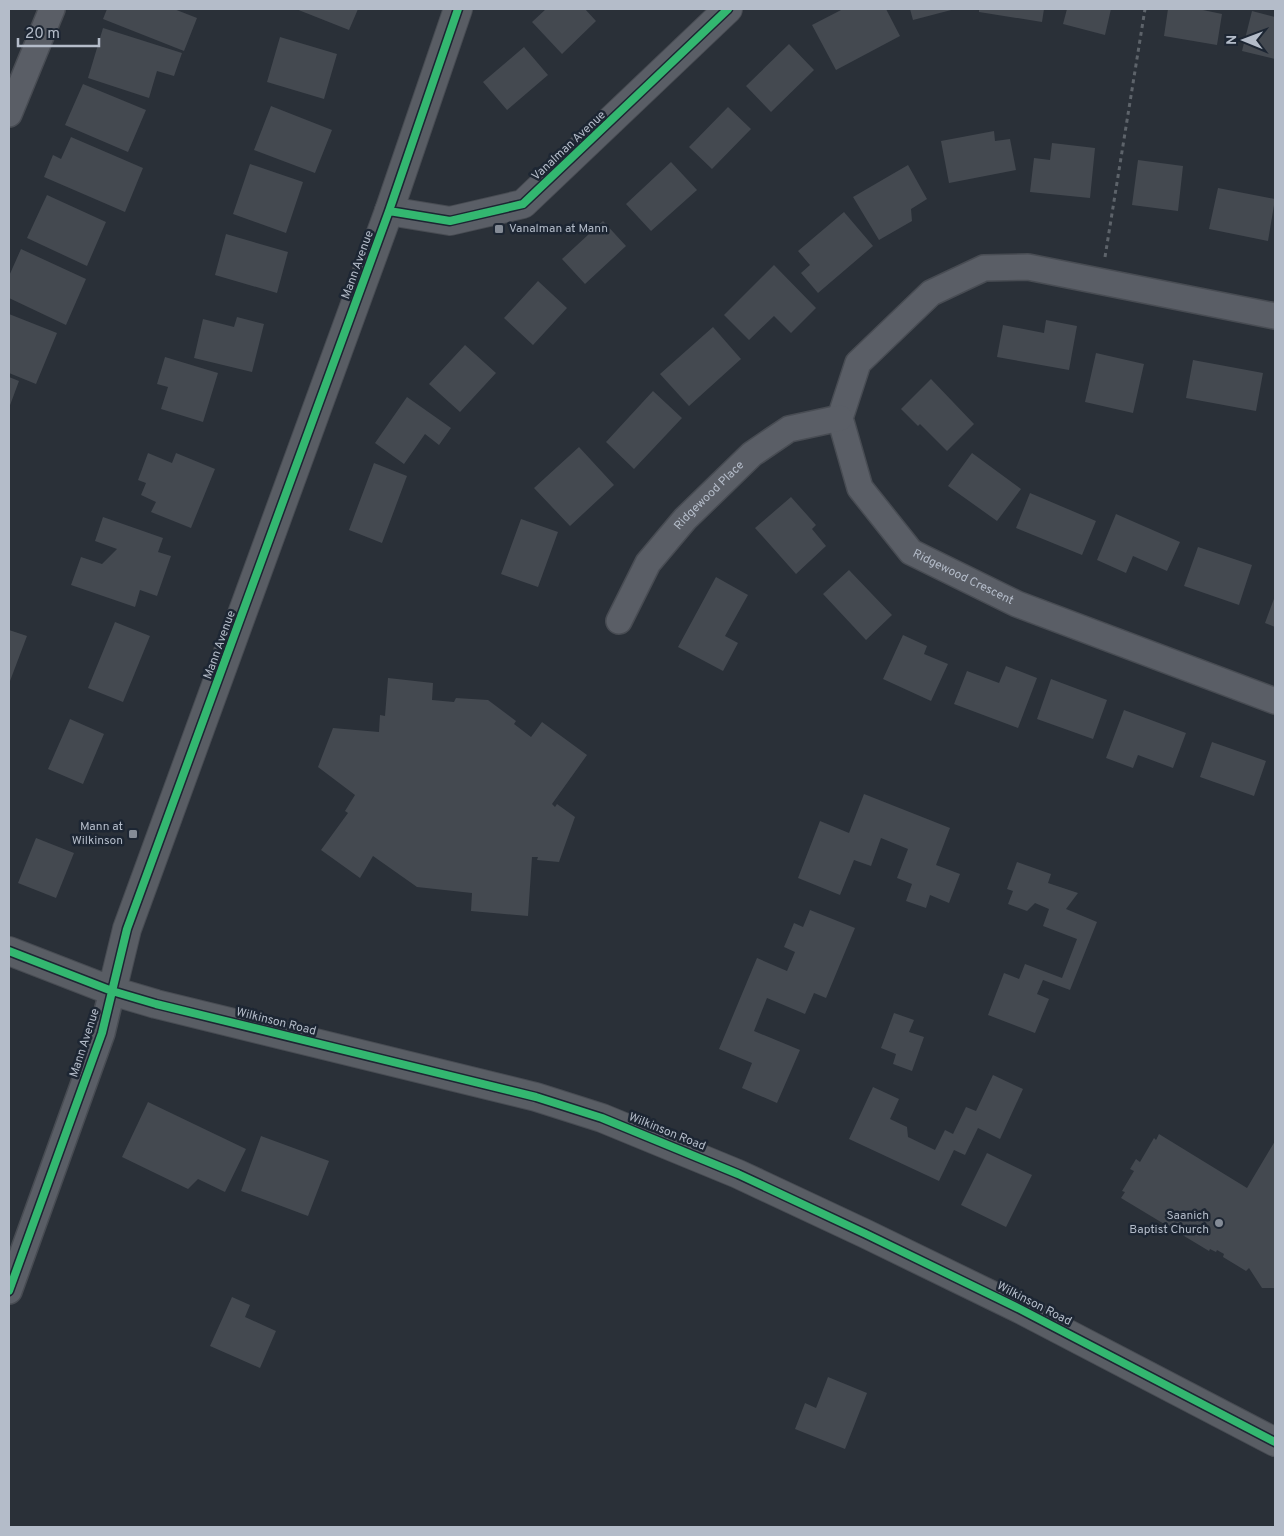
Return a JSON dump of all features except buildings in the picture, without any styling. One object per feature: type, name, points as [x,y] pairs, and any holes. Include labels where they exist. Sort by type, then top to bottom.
[{"type":"main road","name":"Mann Avenue","points":[[112,991],[127,929],[389,212],[458,9]]},
{"type":"main road","name":"Wilkinson Road","points":[[9,951],[112,991],[182,1011],[536,1097],[602,1118],[738,1174],[866,1234],[1020,1309],[1275,1442]]},
{"type":"street","points":[[9,114],[52,9]]},
{"type":"street","name":"Vanalman Avenue","points":[[389,212],[450,221],[523,204],[728,9]]},
{"type":"street","points":[[840,418],[858,362],[931,293],[984,268],[1028,267],[1275,316]]},
{"type":"street","name":"Ridgewood Place","points":[[619,621],[648,563],[685,519],[752,454],[789,429],[840,418]]},
{"type":"street","name":"Ridgewood Crescent","points":[[840,418],[860,488],[911,552],[1017,604],[1275,701]]},
{"type":"street","name":"Mann Avenue","points":[[9,1291],[102,1033],[112,991]]},
{"type":"path","points":[[1102,282],[1145,9]]},
{"type":"cycle path","points":[[9,1291],[102,1033],[127,929],[389,211],[458,9]]},
{"type":"cycle path","points":[[389,211],[450,221],[523,204],[728,9]]},
{"type":"cycle path","points":[[9,951],[112,991],[156,1004],[536,1097],[602,1118],[738,1174],[866,1234],[1020,1309],[1275,1442]]},
{"type":"place","name":"Vanalman at Mann","points":[[499,229]]},
{"type":"place","name":"Mann at Wilkinson","points":[[133,834]]},
{"type":"place","name":"Saanich Baptist Church","points":[[1219,1223]]}]
